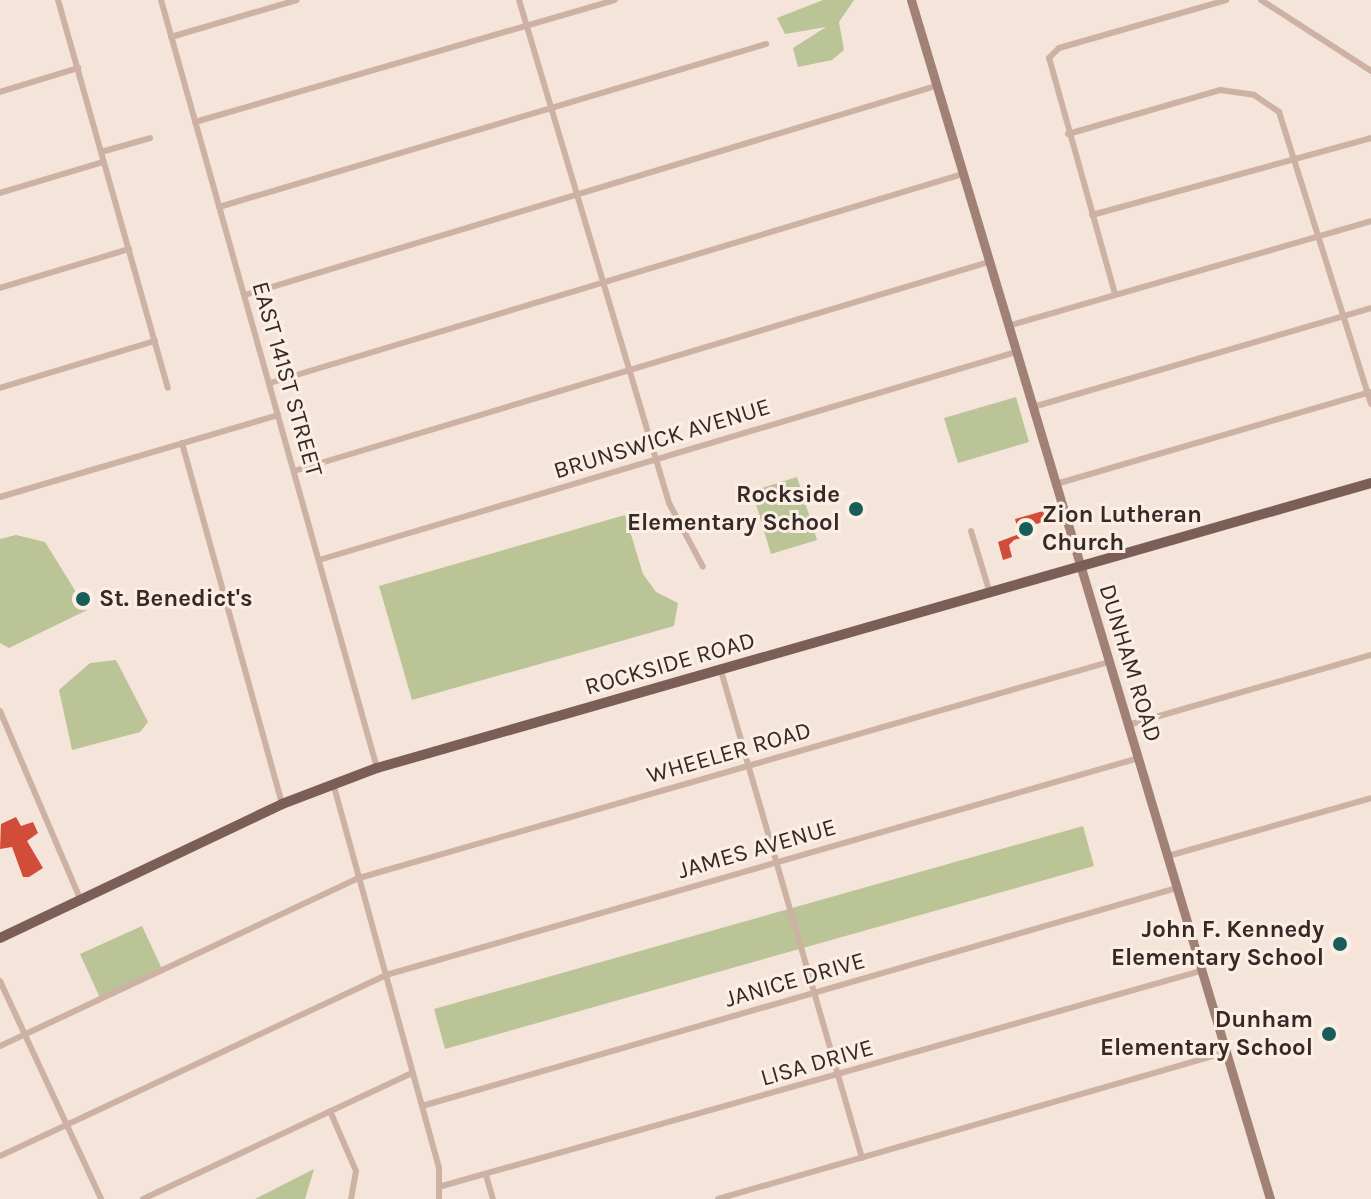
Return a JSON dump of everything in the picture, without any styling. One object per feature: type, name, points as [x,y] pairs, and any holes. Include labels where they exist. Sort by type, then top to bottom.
[{"type":"main road","name":"ROCKSIDE ROAD","points":[[0,938],[282,804],[377,768],[1371,483]]},
{"type":"street","points":[[58,0],[168,388]]},
{"type":"street","name":"EAST 141ST STREET","points":[[161,0],[377,768]]},
{"type":"street","points":[[171,37],[297,0]]},
{"type":"street","points":[[519,0],[669,503],[703,567]]},
{"type":"street","points":[[195,122],[615,0]]},
{"type":"street","name":"DUNHAM ROAD","points":[[911,0],[1270,1199]]},
{"type":"street","points":[[1115,294],[1048,62],[1059,48],[1226,0]]},
{"type":"street","points":[[1261,0],[1371,71]]},
{"type":"street","points":[[219,207],[766,44]]},
{"type":"street","points":[[0,92],[78,68]]},
{"type":"street","points":[[245,295],[936,86]]},
{"type":"street","points":[[1068,134],[1220,90],[1240,91],[1279,112],[1298,159],[1371,404]]},
{"type":"street","points":[[101,152],[150,138]]},
{"type":"street","points":[[1092,215],[1371,138]]},
{"type":"street","points":[[0,193],[103,162]]},
{"type":"street","points":[[270,383],[963,174]]},
{"type":"street","points":[[1008,326],[1371,221]]},
{"type":"street","points":[[0,288],[129,249]]},
{"type":"street","points":[[294,471],[989,262]]},
{"type":"street","points":[[1033,407],[1371,308]]},
{"type":"street","points":[[0,388],[155,341]]},
{"type":"street","name":"BRUNSWICK AVENUE","points":[[319,560],[1016,352]]},
{"type":"street","points":[[1056,484],[1369,393]]},
{"type":"street","points":[[0,497],[278,415]]},
{"type":"street","points":[[182,443],[282,804]]},
{"type":"street","points":[[971,531],[990,593]]},
{"type":"street","points":[[1128,725],[1371,655]]},
{"type":"street","name":"WHEELER ROAD","points":[[0,1046],[359,878],[1109,662]]},
{"type":"street","points":[[721,671],[862,1158]]},
{"type":"street","points":[[0,711],[80,899]]},
{"type":"street","name":"JAMES AVENUE","points":[[0,1156],[386,975],[1139,758]]},
{"type":"street","points":[[333,783],[422,1106],[442,1186],[439,1199]]},
{"type":"street","points":[[1168,856],[1371,798]]},
{"type":"street","name":"JANICE DRIVE","points":[[422,1106],[1177,888]]},
{"type":"street","name":"LISA DRIVE","points":[[442,1186],[1201,971]]},
{"type":"street","points":[[0,981],[101,1199]]},
{"type":"street","points":[[718,1199],[1227,1052]]},
{"type":"street","points":[[143,1199],[412,1073]]},
{"type":"street","points":[[330,1111],[356,1171],[351,1199]]},
{"type":"street","points":[[486,1175],[493,1199]]},
{"type":"green space","points":[[823,0],[854,0],[839,22],[844,50],[832,60],[798,67],[793,48],[826,27],[785,34],[777,18]]},
{"type":"green space","points":[[1016,397],[1029,442],[958,463],[944,418]]},
{"type":"green space","points":[[797,477],[817,540],[771,554],[752,491]]},
{"type":"green space","points":[[625,515],[643,574],[656,592],[678,603],[674,626],[412,700],[379,586]]},
{"type":"green space","points":[[16,535],[45,542],[87,610],[9,648],[0,643],[0,539]]},
{"type":"green space","points":[[116,660],[148,722],[140,732],[72,750],[59,690],[90,663]]},
{"type":"green space","points":[[1083,826],[1094,866],[445,1049],[434,1009]]},
{"type":"green space","points":[[142,926],[163,971],[101,1000],[80,954]]},
{"type":"green space","points":[[314,1169],[305,1199],[255,1199]]},
{"type":"building","name":"Zion Lutheran Church","points":[[1043,511],[1046,521],[1033,525],[1035,534],[1014,540],[1009,545],[1012,557],[1003,560],[998,542],[1019,534],[1015,519]]},
{"type":"building","points":[[16,817],[21,826],[33,822],[38,833],[27,841],[43,868],[29,877],[23,877],[12,847],[0,849],[1,824]]},
{"type":"place","name":"Rockside Elementary School","points":[[856,509]]},
{"type":"place","name":"Zion Lutheran Church","points":[[1026,529]]},
{"type":"place","name":"St. Benedict's","points":[[83,599]]},
{"type":"place","name":"John F. Kennedy Elementary School","points":[[1340,944]]},
{"type":"place","name":"Dunham Elementary School","points":[[1329,1034]]}]
